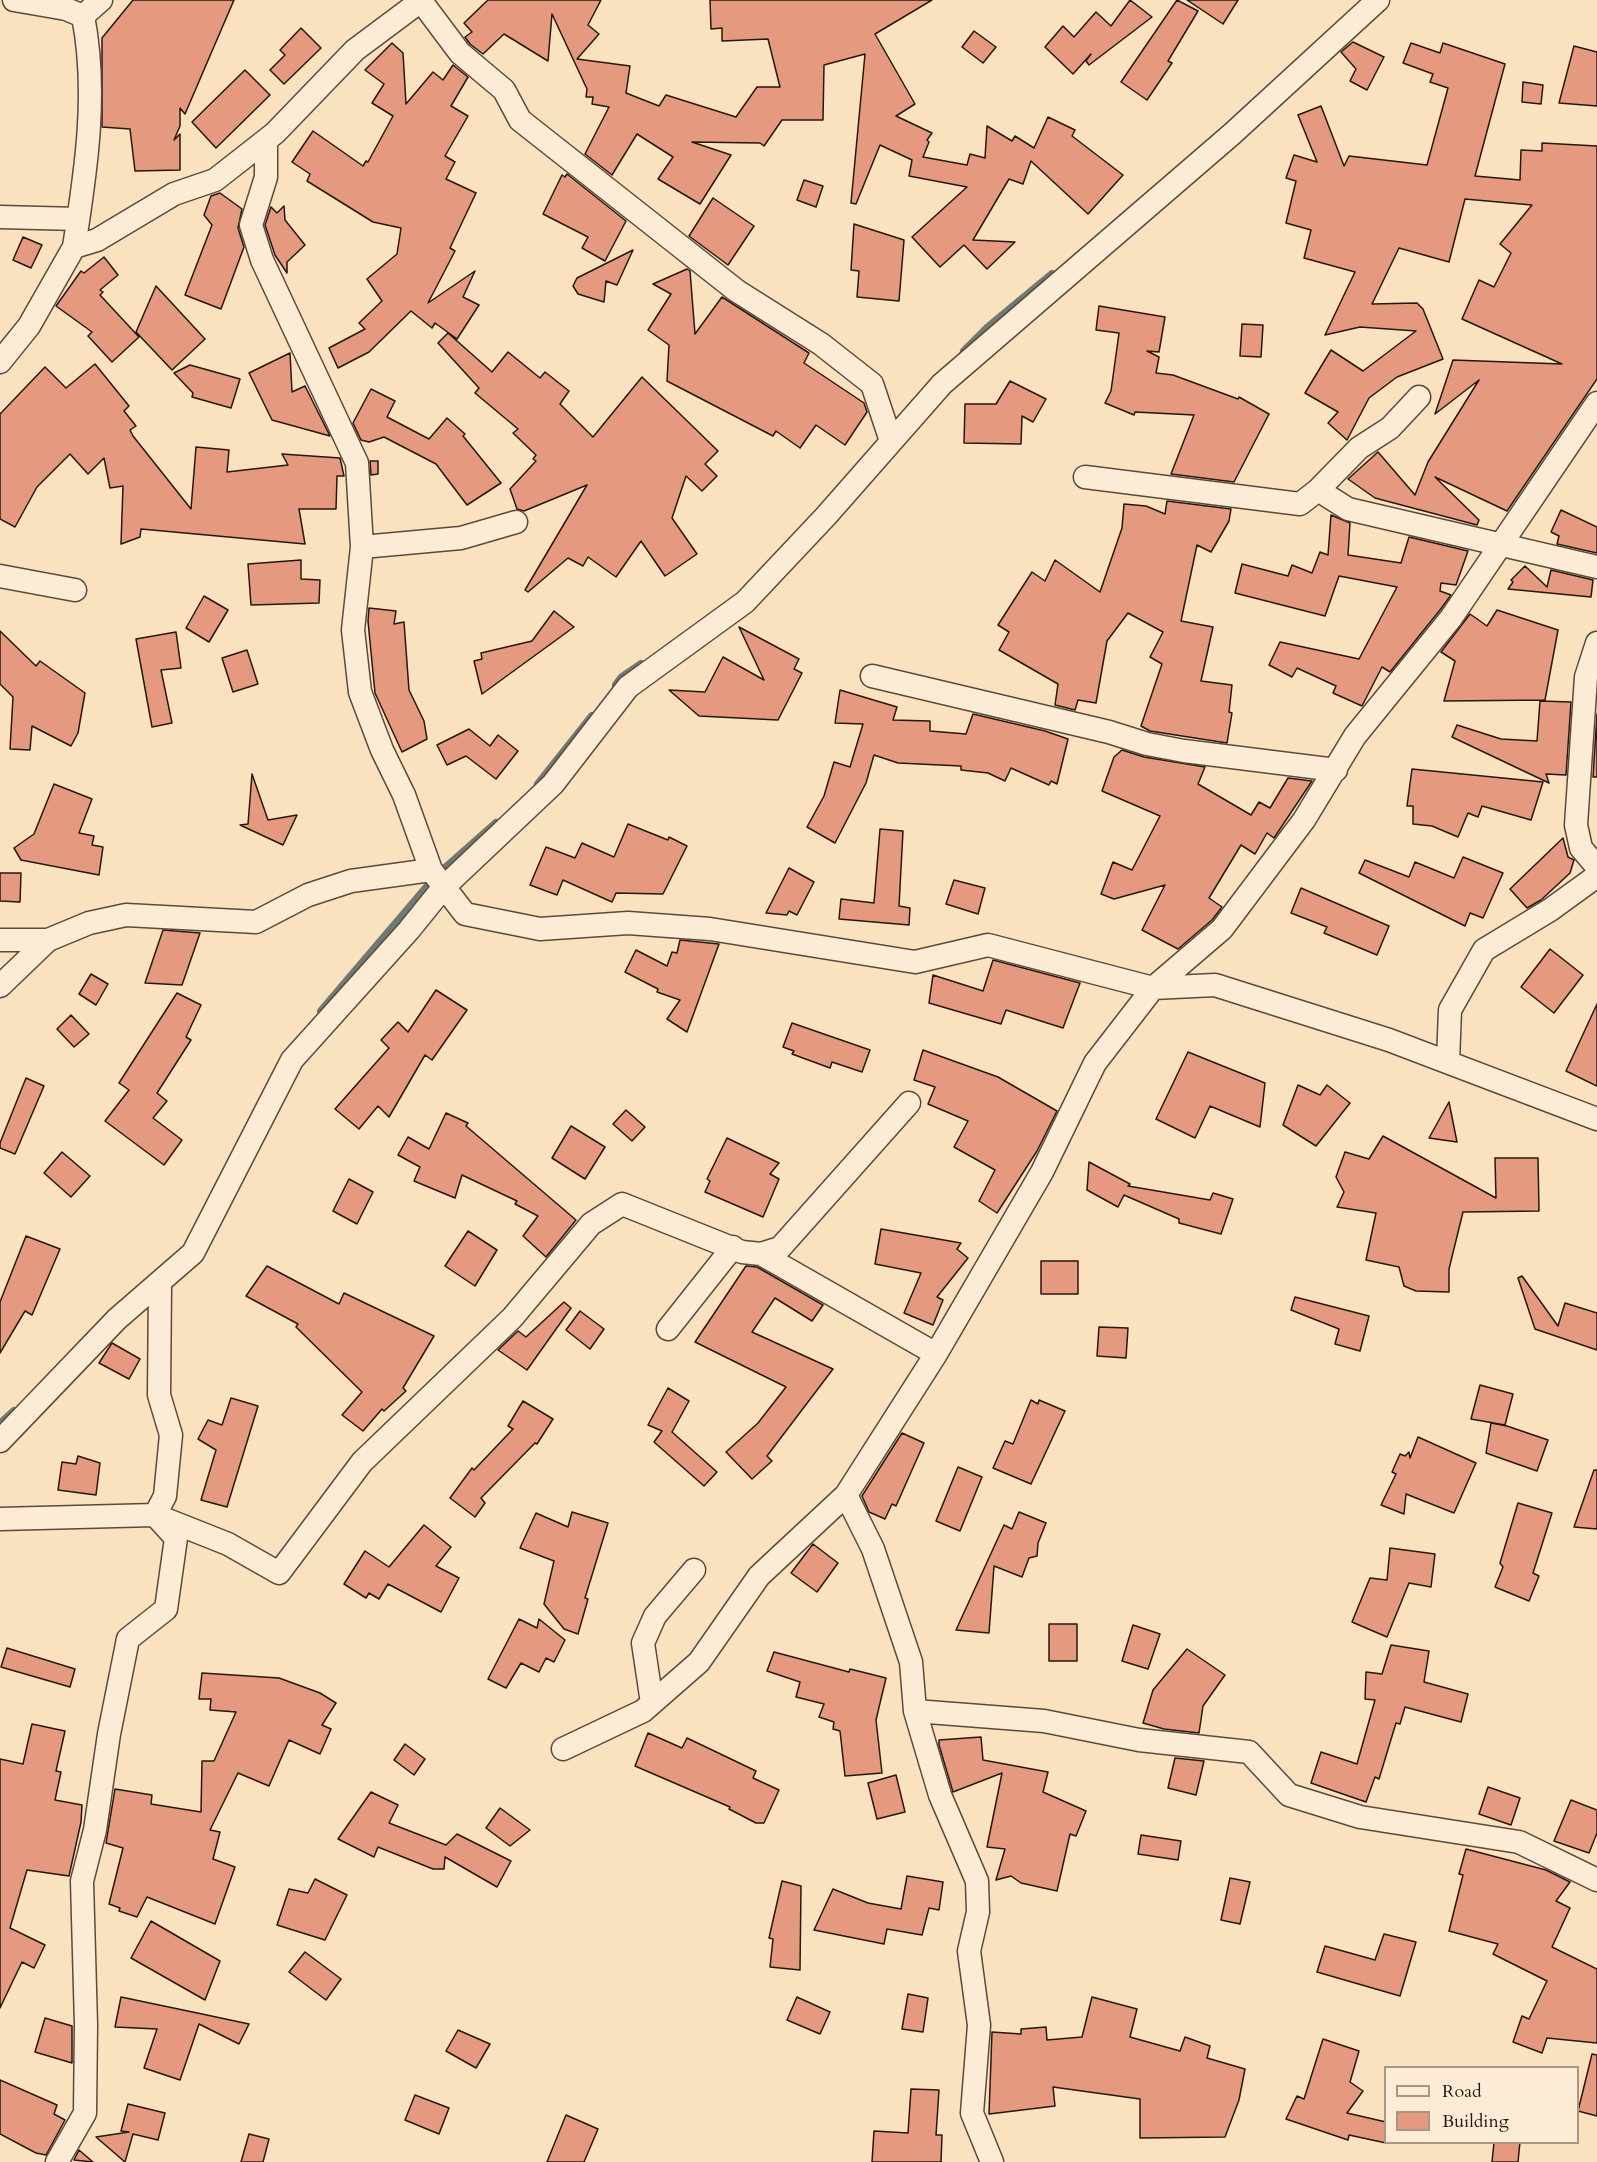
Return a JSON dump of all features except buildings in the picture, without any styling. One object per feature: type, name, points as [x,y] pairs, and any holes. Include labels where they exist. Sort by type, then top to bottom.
[{"type":"street","points":[[14,0],[66,9],[83,16]]},
{"type":"street","points":[[83,16],[101,0]]},
{"type":"street","points":[[74,247],[97,240],[174,194],[215,180],[266,141],[355,50],[421,0],[460,53],[504,90],[520,120],[738,291],[820,345],[872,384],[891,441]]},
{"type":"street","points":[[0,1441],[117,1319],[194,1253],[292,1060],[409,930],[437,879],[554,784],[628,687],[745,602],[826,516],[942,384],[1232,134],[1378,0]]},
{"type":"street","points":[[0,362],[29,326],[74,247],[89,143],[88,44],[83,16]]},
{"type":"street","points":[[266,141],[266,177],[251,225],[262,260],[357,463],[362,547],[353,630],[360,692],[437,879],[465,914],[540,929],[628,923],[710,929],[915,962],[988,945],[1153,988],[1215,985],[1448,1061],[1597,1119]]},
{"type":"street","points":[[0,217],[78,219]]},
{"type":"street","points":[[1085,477],[1300,504],[1318,490],[1359,448],[1390,428],[1419,397]]},
{"type":"street","points":[[563,1749],[643,1711],[699,1662],[759,1576],[846,1495],[936,1354],[1042,1172],[1095,1062],[1153,988],[1222,929],[1304,820],[1336,770],[1354,736],[1451,618],[1597,403]]},
{"type":"street","points":[[1318,490],[1348,509],[1597,567]]},
{"type":"street","points":[[362,547],[461,538],[516,522]]},
{"type":"street","points":[[0,576],[75,590]]},
{"type":"street","points":[[1597,643],[1586,677],[1576,825],[1581,848],[1597,867]]},
{"type":"street","points":[[872,676],[1108,732],[1147,744],[1336,770]]},
{"type":"street","points":[[1448,1061],[1450,1010],[1484,950],[1550,910],[1597,876]]},
{"type":"street","points":[[0,986],[48,940],[89,923],[126,915],[256,922],[308,895],[351,881],[437,879]]},
{"type":"street","points":[[0,940],[48,940]]},
{"type":"street","points":[[0,1519],[155,1515],[228,1544],[279,1573],[362,1462],[512,1318],[591,1224],[622,1204],[742,1252],[761,1254],[780,1248],[909,1103]]},
{"type":"street","points":[[668,1329],[734,1247]]},
{"type":"street","points":[[761,1254],[936,1354]]},
{"type":"street","points":[[155,1515],[165,1496],[171,1435],[159,1395],[160,1284]]},
{"type":"street","points":[[846,1495],[873,1549],[911,1662],[915,1711],[940,1796],[977,1881],[978,1912],[969,1950],[979,2025],[972,2113],[992,2162]]},
{"type":"street","points":[[57,2162],[85,2113],[86,2025],[82,1881],[95,1830],[109,1734],[128,1639],[165,1609],[169,1585],[176,1538],[155,1515]]},
{"type":"street","points":[[652,1703],[643,1643],[654,1616],[694,1570]]},
{"type":"street","points":[[915,1711],[1044,1721],[1139,1740],[1249,1752],[1289,1795],[1360,1817],[1519,1842],[1597,1880]]},
{"type":"waterway","points":[[964,351],[988,327],[1052,274]]},
{"type":"waterway","points":[[616,685],[622,677],[641,664]]},
{"type":"waterway","points":[[538,784],[592,716]]},
{"type":"waterway","points":[[321,1011],[436,876],[496,823]]},
{"type":"waterway","points":[[0,1424],[14,1411]]}]
